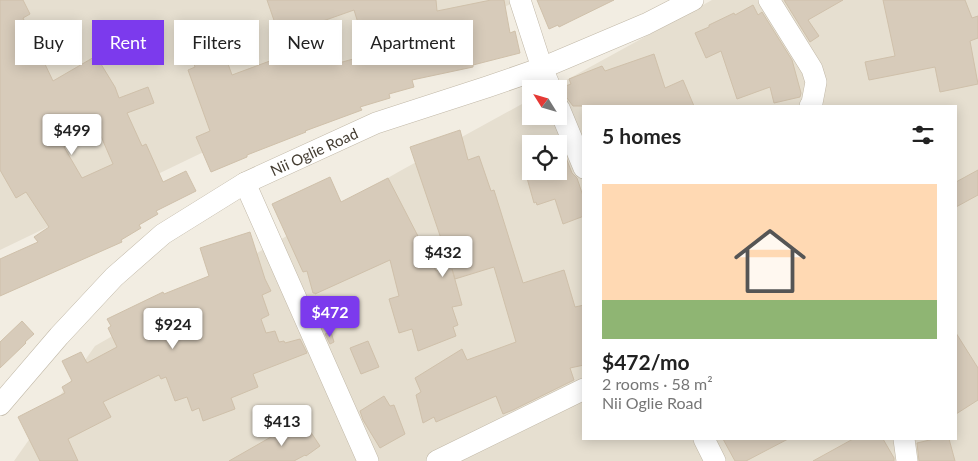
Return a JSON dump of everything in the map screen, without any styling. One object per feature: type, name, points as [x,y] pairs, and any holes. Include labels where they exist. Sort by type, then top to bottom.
[{"type":"street","points":[[520,0],[547,80]]},
{"type":"street","name":"Nii Oglie Road","points":[[0,405],[59,336],[114,277],[163,234],[245,183],[376,123],[542,68],[646,24],[693,0]]},
{"type":"street","points":[[769,0],[812,69],[816,82],[811,105]]},
{"type":"street","points":[[566,125],[582,163]]},
{"type":"street","points":[[245,183],[368,461]]},
{"type":"street","points":[[437,461],[582,390]]},
{"type":"street","points":[[704,440],[715,461]]},
{"type":"street","points":[[904,440],[907,461]]},
{"type":"shaded area","points":[[0,0],[519,0],[473,22],[473,20],[352,20],[352,65],[384,65],[0,250]]},
{"type":"shaded area","points":[[712,0],[978,0],[978,461],[14,461],[95,346],[400,171],[522,104],[522,125],[568,125],[568,80],[566,80]]},
{"type":"building","points":[[0,0],[23,0],[30,14],[23,18],[24,20],[15,20],[15,65],[45,65],[53,81],[92,58],[92,65],[102,65],[115,87],[119,98],[148,87],[154,103],[127,113],[142,146],[146,144],[163,182],[186,171],[196,191],[156,211],[158,214],[139,225],[141,228],[121,240],[122,242],[0,296],[0,259],[38,242],[34,237],[49,227],[26,192],[16,198],[0,170]],"holes":[[[97,127],[113,164],[82,178],[64,147]]]},
{"type":"building","points":[[267,0],[436,0],[437,11],[491,0],[504,0],[510,33],[515,31],[520,53],[473,65],[473,20],[357,20],[354,10],[326,20],[274,20]]},
{"type":"building","points":[[537,0],[614,0],[559,27],[558,25],[549,29]]},
{"type":"building","points":[[784,0],[843,0],[808,20],[819,36],[810,42]]},
{"type":"building","points":[[883,0],[965,0],[972,18],[978,16],[978,38],[970,41],[978,84],[940,92],[935,67],[869,80],[865,62],[895,56]]},
{"type":"building","points":[[753,5],[758,15],[762,12],[792,60],[801,93],[800,97],[774,103],[770,87],[737,99],[721,51],[706,58],[695,33]]},
{"type":"building","points":[[654,54],[665,88],[683,80],[694,105],[573,106],[568,99],[568,85],[571,84],[569,79],[602,66],[605,71]]},
{"type":"building","points":[[352,59],[352,65],[473,65],[473,67],[412,80],[414,87],[389,94],[390,98],[360,107],[362,110],[305,131],[211,172],[196,137],[210,131],[188,70],[195,67],[194,65],[228,65],[232,75],[269,61],[269,65],[342,65],[342,62]]},
{"type":"building","points":[[460,130],[468,160],[479,156],[491,191],[494,190],[523,283],[564,270],[575,307],[582,305],[582,365],[570,368],[574,380],[503,414],[496,396],[436,422],[434,417],[423,423],[416,395],[421,392],[415,378],[462,349],[467,360],[516,342],[494,267],[455,279],[452,269],[462,305],[452,307],[458,325],[453,327],[456,336],[418,351],[412,329],[399,333],[389,299],[399,296],[390,260],[315,294],[313,293],[307,271],[303,272],[272,204],[330,177],[341,202],[388,178],[436,271],[450,265],[410,147]]},
{"type":"building","points":[[567,160],[572,173],[577,178],[582,193],[582,217],[563,224],[555,199],[537,205],[536,202],[534,203],[528,180],[567,180]]},
{"type":"building","points":[[978,170],[978,195],[957,206],[957,181]]},
{"type":"building","points":[[250,232],[265,279],[271,291],[262,295],[269,315],[261,319],[266,333],[275,331],[279,342],[284,341],[285,343],[300,339],[307,353],[253,374],[258,387],[231,398],[235,409],[203,421],[199,408],[192,411],[187,397],[175,401],[166,377],[161,379],[159,375],[103,402],[111,417],[68,439],[78,461],[40,461],[18,417],[65,393],[62,387],[72,381],[62,361],[81,352],[87,363],[117,347],[108,328],[111,326],[107,319],[163,292],[164,294],[209,276],[200,248]]},
{"type":"building","points":[[22,321],[34,334],[0,368],[0,342]]},
{"type":"building","points":[[331,332],[334,342],[330,344],[325,334]]},
{"type":"building","points":[[957,335],[978,368],[978,400],[957,413]]},
{"type":"building","points":[[368,341],[379,367],[361,374],[350,348]]},
{"type":"building","points":[[384,396],[390,406],[394,405],[405,434],[380,448],[363,420],[360,411]]},
{"type":"building","points":[[306,425],[320,446],[306,456],[294,461],[229,461],[285,429],[289,436]]},
{"type":"building","points":[[724,440],[786,440],[746,461],[735,461]]},
{"type":"building","points":[[851,440],[884,440],[894,458],[894,461],[813,461]]},
{"type":"building","points":[[930,440],[949,440],[955,461],[919,461],[917,443]]}]
